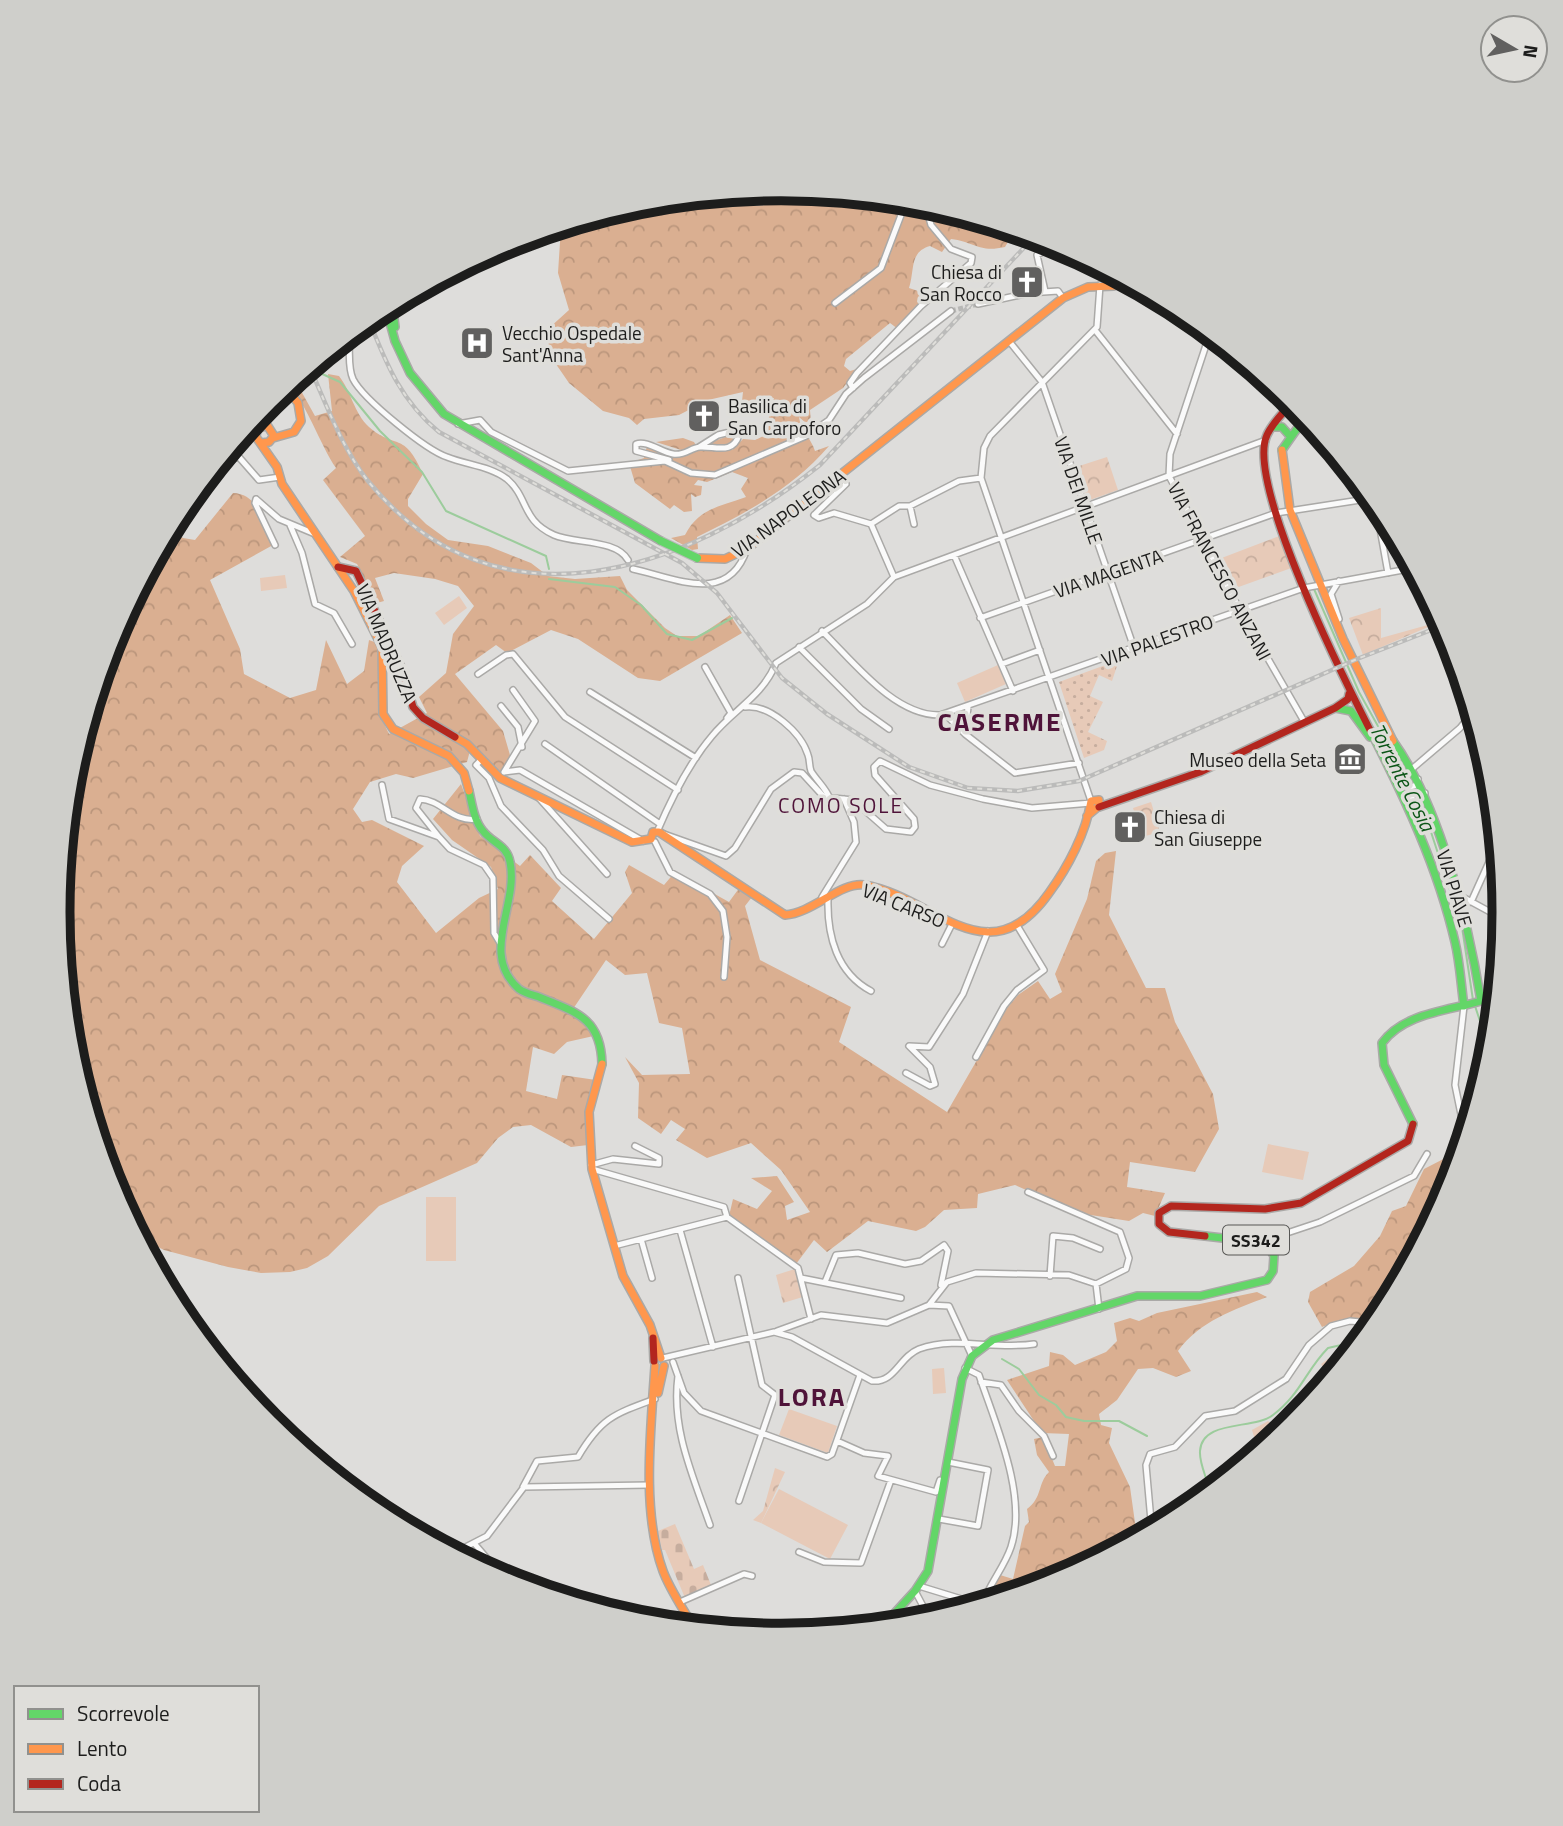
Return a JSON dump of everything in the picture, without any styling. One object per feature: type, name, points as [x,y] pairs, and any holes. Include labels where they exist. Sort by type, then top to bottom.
[{"type":"main road","name":"VIA NAPOLEONA","points":[[388,320],[393,324],[398,347],[427,397],[458,424],[661,541],[697,558],[725,559],[748,548],[1063,298],[1108,281]]},
{"type":"main road","name":"VIA NAPOLEONA","points":[[394,316],[398,347]]},
{"type":"main road","points":[[269,434],[283,435],[295,431],[301,418],[298,403],[293,396]]},
{"type":"main road","points":[[1285,410],[1267,432],[1266,442],[1264,464],[1276,513],[1349,694],[1411,812],[1451,919],[1473,1003],[1488,999]]},
{"type":"main road","points":[[270,419],[269,434],[281,477],[293,500],[338,567],[382,647],[383,714],[393,729],[449,757],[464,773],[483,832],[504,848],[510,861],[511,878],[500,943],[503,967],[514,986],[576,1012],[589,1022],[601,1042],[602,1062],[589,1112],[591,1167],[623,1276],[652,1331],[662,1362],[655,1399],[649,1485],[658,1556],[689,1618]]},
{"type":"main road","points":[[1266,442],[1272,449],[1282,450],[1299,425]]},
{"type":"main road","points":[[1274,427],[1282,427],[1290,436]]},
{"type":"main road","name":"VIA PIAVE","points":[[1282,450],[1284,487],[1290,510],[1318,584],[1390,736],[1414,767],[1463,913],[1473,1003]]},
{"type":"main road","name":"VIA MADRUZZA","points":[[338,567],[356,571],[402,669],[413,707],[424,718],[467,744],[502,775],[537,796],[632,842],[656,836]]},
{"type":"main road","points":[[1018,927],[1045,904],[1067,864],[1094,803],[1108,802],[1177,782],[1335,708],[1348,699],[1349,694]]},
{"type":"main road","points":[[1335,708],[1351,710],[1373,741]]},
{"type":"main road","name":"VIA CARSO","points":[[656,836],[672,842],[785,915],[808,910],[825,898],[853,885],[863,885],[952,924],[988,931],[1018,927]]},
{"type":"main road","name":"SS342","points":[[893,1615],[928,1571],[965,1368],[972,1356],[985,1344],[1137,1296],[1200,1296],[1261,1283],[1270,1276],[1275,1267],[1275,1255],[1270,1247],[1260,1240],[1169,1232],[1161,1228],[1157,1217],[1167,1206],[1265,1209],[1301,1203],[1408,1141],[1413,1124],[1381,1055],[1384,1038],[1401,1023],[1473,1003]]},
{"type":"street","points":[[835,303],[881,268],[902,212]]},
{"type":"street","points":[[853,388],[850,383],[857,373],[921,306],[971,263],[972,257],[951,249],[931,225],[929,217]]},
{"type":"street","points":[[1043,252],[1037,255],[1045,292]]},
{"type":"street","points":[[502,775],[520,770],[656,836],[726,856],[735,848],[772,789],[794,772],[802,773],[824,797],[853,800],[886,829],[908,833],[913,831],[914,819],[875,775],[876,764],[882,761],[930,785],[982,799],[1032,808],[1094,803],[1087,791],[1051,678],[981,478],[987,440],[1095,330],[1111,283]]},
{"type":"street","points":[[978,304],[1058,291],[1063,298]]},
{"type":"street","points":[[699,447],[728,448],[737,442],[739,435],[734,430],[724,432],[679,455],[641,442],[636,444],[636,450],[671,462],[691,474],[715,475],[806,436],[829,420],[853,388],[951,311]]},
{"type":"street","points":[[1095,330],[1177,433]]},
{"type":"street","name":"VIA DEI MILLE","points":[[1009,341],[1042,382],[1134,648]]},
{"type":"street","name":"VIA FRANCESCO ANZANI","points":[[1207,343],[1170,454],[1168,476],[1304,723]]},
{"type":"street","points":[[349,348],[353,379],[412,438],[436,453],[494,471],[517,490],[528,516],[544,530],[565,539],[617,549],[628,560]]},
{"type":"street","points":[[458,424],[480,420],[491,432],[568,471],[671,462]]},
{"type":"street","points":[[723,724],[745,707],[771,675],[776,663],[867,604],[894,576],[1083,505],[1266,442]]},
{"type":"street","points":[[236,457],[238,456],[258,480],[281,477]]},
{"type":"street","points":[[841,475],[846,484],[814,515],[818,518],[834,513],[871,524],[899,506],[910,506],[959,481],[981,478]]},
{"type":"street","points":[[275,545],[255,500],[258,499],[279,519],[315,534]]},
{"type":"street","name":"VIA MAGENTA","points":[[980,618],[1154,553],[1276,513],[1361,501]]},
{"type":"street","points":[[910,506],[914,524]]},
{"type":"street","points":[[871,524],[894,576]]},
{"type":"street","points":[[290,525],[302,553],[315,604],[334,613],[352,644]]},
{"type":"street","points":[[1380,528],[1388,573]]},
{"type":"street","points":[[633,569],[703,586],[729,578],[737,570],[748,548]]},
{"type":"street","points":[[954,555],[1013,691]]},
{"type":"street","points":[[939,561],[951,562],[958,568]]},
{"type":"street","name":"VIA PALESTRO","points":[[945,714],[1306,587],[1405,570]]},
{"type":"street","points":[[1343,579],[1334,586],[1331,594],[1343,639]]},
{"type":"street","points":[[822,631],[894,698],[922,713],[945,714],[965,734],[1015,773],[1079,763]]},
{"type":"street","points":[[799,647],[861,709],[889,729]]},
{"type":"street","points":[[1002,664],[1040,650]]},
{"type":"street","points":[[478,674],[506,655],[513,654],[565,718],[678,790]]},
{"type":"street","points":[[656,836],[696,758],[731,713],[705,667]]},
{"type":"street","points":[[502,775],[522,747],[535,721],[513,690]]},
{"type":"street","points":[[590,692],[696,758]]},
{"type":"street","points":[[501,706],[517,727],[522,747]]},
{"type":"street","points":[[745,707],[754,706],[774,714],[795,736],[808,756],[810,769],[830,799]]},
{"type":"street","points":[[965,734],[968,707]]},
{"type":"street","points":[[1414,767],[1466,720]]},
{"type":"street","points":[[545,744],[656,836],[670,872],[710,894],[723,911],[727,937],[724,977]]},
{"type":"street","points":[[482,760],[476,765],[489,778],[501,806],[543,849],[559,876],[609,919]]},
{"type":"street","points":[[1396,782],[1406,788],[1417,782]]},
{"type":"street","points":[[382,785],[389,819],[439,837]]},
{"type":"street","points":[[1411,812],[1411,796],[1422,793]]},
{"type":"street","points":[[537,796],[607,874]]},
{"type":"street","points":[[477,819],[463,820],[432,801],[420,799],[416,808],[450,849],[484,865],[493,878],[494,933],[500,943]]},
{"type":"street","points":[[844,800],[854,822],[856,842],[825,898],[827,915],[838,961],[857,984],[871,991]]},
{"type":"street","points":[[1463,913],[1465,905],[1471,902],[1490,859]]},
{"type":"street","points":[[1457,894],[1493,914]]},
{"type":"street","points":[[942,944],[952,924]]},
{"type":"street","points":[[976,1057],[1004,1006],[1017,990],[1044,970],[1018,927]]},
{"type":"street","points":[[906,1073],[930,1086],[935,1084],[930,1067],[909,1046],[929,1047],[950,1020],[988,931]]},
{"type":"street","points":[[1462,1119],[1455,1085],[1473,1003]]},
{"type":"street","points":[[591,1167],[613,1159],[659,1164],[659,1158],[635,1146]]},
{"type":"street","points":[[1270,1247],[1284,1234],[1320,1222],[1414,1176],[1427,1154]]},
{"type":"street","points":[[591,1167],[723,1207],[727,1217],[798,1268],[811,1319]]},
{"type":"street","points":[[929,1305],[947,1282],[964,1276],[999,1272],[1069,1275],[1096,1284],[1121,1274],[1128,1266],[1129,1258],[1122,1234],[1108,1225],[1083,1218],[1028,1192]]},
{"type":"street","points":[[614,1246],[727,1217]]},
{"type":"street","points":[[680,1230],[713,1347]]},
{"type":"street","points":[[1050,1276],[1053,1236],[1073,1238],[1100,1249]]},
{"type":"street","points":[[641,1239],[652,1278]]},
{"type":"street","points":[[825,1282],[836,1255],[858,1252],[874,1259],[918,1263],[944,1245],[948,1251],[940,1288]]},
{"type":"street","points":[[738,1278],[762,1385],[775,1395],[738,1501]]},
{"type":"street","points":[[801,1278],[901,1298]]},
{"type":"street","points":[[1096,1284],[1099,1309]]},
{"type":"street","points":[[662,1362],[774,1332],[811,1319],[835,1314],[887,1323],[929,1305],[949,1306],[972,1356]]},
{"type":"street","points":[[1151,1521],[1146,1465],[1150,1454],[1175,1447],[1205,1416],[1245,1406],[1286,1379],[1309,1345],[1331,1326],[1364,1321]]},
{"type":"street","points":[[774,1332],[792,1337],[872,1381],[886,1380],[901,1360],[915,1350],[964,1342],[1034,1344]]},
{"type":"street","points":[[662,1362],[689,1354]]},
{"type":"street","points":[[662,1362],[678,1375],[691,1404],[701,1412],[828,1457],[860,1375]]},
{"type":"street","points":[[965,1368],[975,1371],[981,1382],[1007,1459],[1014,1516],[1011,1548],[988,1594]]},
{"type":"street","points":[[678,1375],[679,1426],[690,1472],[710,1525]]},
{"type":"street","points":[[981,1382],[1001,1385],[1019,1411],[1044,1436],[1053,1456]]},
{"type":"street","points":[[462,1548],[488,1535],[522,1488],[537,1461],[578,1457],[594,1431],[607,1418],[655,1399]]},
{"type":"street","points":[[836,1441],[864,1453],[888,1456],[878,1476],[937,1492],[953,1415],[957,1414]]},
{"type":"street","points":[[939,1519],[978,1526],[988,1470],[948,1462]]},
{"type":"street","points":[[799,1552],[824,1562],[861,1563],[891,1480]]},
{"type":"street","points":[[522,1488],[642,1483],[649,1485]]},
{"type":"street","points":[[474,1543],[489,1561]]},
{"type":"street","points":[[680,1602],[744,1574],[752,1576]]},
{"type":"street","points":[[917,1588],[964,1600]]},
{"type":"street","points":[[917,1588],[924,1610]]},
{"type":"green space","points":[[782,201],[874,208],[920,215],[1010,239],[1005,247],[996,249],[951,239],[942,252],[930,246],[923,249],[914,262],[909,288],[918,291],[922,297],[917,301],[920,306],[898,329],[890,323],[846,359],[844,366],[850,371],[857,369],[843,388],[810,410],[811,423],[807,424],[799,417],[815,451],[829,446],[784,487],[751,509],[697,537],[698,549],[692,550],[671,538],[685,535],[703,514],[746,497],[741,489],[748,478],[732,472],[707,482],[698,480],[694,485],[702,486],[701,495],[695,497],[691,494],[692,511],[684,512],[674,505],[670,509],[635,483],[629,463],[644,458],[647,446],[658,450],[656,460],[682,455],[681,450],[656,442],[683,438],[694,442],[698,449],[712,446],[712,442],[731,435],[735,441],[729,445],[732,450],[743,439],[755,440],[768,434],[769,415],[774,398],[742,401],[743,392],[708,400],[679,415],[644,419],[637,425],[629,418],[603,411],[569,383],[549,354],[548,329],[569,310],[558,273],[560,237],[643,215],[735,203],[768,205],[768,202]]},
{"type":"green space","points":[[328,374],[339,376],[369,427],[410,451],[423,474],[408,499],[408,506],[448,540],[488,546],[531,563],[548,576],[575,579],[620,576],[627,590],[665,628],[677,636],[699,636],[730,615],[742,633],[660,681],[638,678],[578,639],[551,630],[507,653],[496,645],[455,674],[503,731],[512,762],[499,775],[472,743],[467,762],[413,778],[396,774],[370,782],[353,809],[362,822],[372,820],[424,846],[402,866],[397,882],[436,933],[479,898],[498,889],[491,867],[452,840],[433,819],[461,784],[480,836],[520,866],[530,855],[561,888],[552,901],[594,939],[632,893],[625,872],[629,865],[664,885],[675,872],[729,902],[740,887],[752,897],[745,906],[760,960],[851,1007],[839,1042],[947,1112],[1007,1008],[1018,995],[1038,981],[1050,999],[1062,992],[1055,974],[1087,899],[1096,861],[1105,853],[1116,851],[1109,915],[1146,988],[1165,988],[1175,1022],[1213,1094],[1219,1129],[1195,1172],[1130,1162],[1127,1187],[1165,1193],[1155,1216],[1143,1213],[1129,1221],[1078,1213],[1015,1185],[978,1194],[977,1208],[944,1210],[925,1227],[916,1231],[868,1221],[827,1252],[814,1240],[796,1264],[729,1216],[733,1199],[757,1209],[772,1191],[751,1178],[777,1176],[794,1202],[785,1206],[787,1220],[810,1212],[781,1170],[751,1143],[707,1158],[676,1140],[685,1129],[671,1120],[661,1134],[638,1118],[639,1083],[625,1057],[642,1075],[690,1074],[682,1028],[659,1023],[647,973],[625,975],[606,960],[573,1009],[598,1035],[567,1042],[554,1054],[533,1047],[526,1091],[557,1099],[562,1075],[596,1080],[592,1136],[588,1145],[571,1147],[531,1125],[513,1127],[498,1138],[477,1163],[379,1206],[328,1256],[307,1268],[290,1272],[261,1273],[228,1267],[164,1250],[151,1244],[124,1185],[94,1097],[76,1006],[70,913],[76,820],[94,729],[124,641],[143,598],[179,535],[195,540],[233,493],[242,495],[260,512],[273,545],[210,580],[240,649],[244,674],[290,698],[316,690],[326,640],[347,684],[364,671],[369,640],[377,643],[381,717],[389,734],[427,713],[419,697],[446,673],[453,634],[474,606],[458,586],[435,579],[394,573],[375,578],[384,601],[377,603],[357,564],[340,557],[365,536],[323,480],[336,468],[295,394],[300,389],[315,416],[332,411]]},
{"type":"green space","points":[[1107,457],[1118,490],[1087,501],[1076,467]]},
{"type":"green space","points":[[1282,535],[1294,567],[1233,589],[1219,559]]},
{"type":"green space","points":[[285,575],[287,588],[261,591],[260,578]]},
{"type":"green space","points":[[459,596],[467,608],[444,625],[435,613]]},
{"type":"green space","points":[[1381,608],[1381,638],[1432,625],[1363,655],[1349,618]]},
{"type":"green space","points":[[1119,660],[1112,681],[1099,675],[1090,696],[1103,702],[1088,732],[1107,741],[1104,750],[1084,758],[1059,682]]},
{"type":"green space","points":[[998,665],[1006,684],[965,702],[957,683]]},
{"type":"green space","points":[[1151,802],[1160,832],[1142,837],[1133,808]]},
{"type":"green space","points":[[1268,1144],[1309,1152],[1303,1180],[1262,1172]]},
{"type":"green space","points":[[1450,1156],[1420,1228],[1373,1308],[1365,1319],[1322,1327],[1308,1302],[1310,1292],[1354,1266],[1380,1236],[1392,1211],[1406,1206],[1424,1169]]},
{"type":"green space","points":[[426,1197],[456,1197],[456,1261],[426,1261]]},
{"type":"green space","points":[[798,1268],[806,1296],[783,1303],[776,1275]]},
{"type":"green space","points":[[1257,1292],[1267,1297],[1230,1312],[1196,1332],[1178,1351],[1191,1371],[1176,1377],[1153,1368],[1138,1369],[1117,1400],[1099,1414],[1101,1425],[1112,1428],[1109,1443],[1130,1487],[1136,1530],[1054,1570],[995,1591],[991,1586],[1000,1575],[1013,1579],[1025,1526],[1029,1522],[1027,1509],[1036,1500],[1049,1472],[1037,1455],[1034,1439],[1043,1437],[1055,1466],[1065,1466],[1069,1434],[1042,1433],[1007,1380],[1049,1366],[1050,1352],[1063,1355],[1075,1365],[1106,1352],[1117,1341],[1114,1323],[1130,1318],[1139,1321],[1157,1313]]},
{"type":"green space","points":[[1336,1353],[1337,1356],[1325,1371],[1321,1364]]},
{"type":"green space","points":[[944,1368],[946,1393],[933,1394],[932,1369]]},
{"type":"green space","points":[[789,1409],[837,1426],[828,1453],[779,1435]]},
{"type":"green space","points":[[1268,1421],[1274,1426],[1256,1443],[1252,1430]]},
{"type":"green space","points":[[775,1468],[785,1472],[761,1523],[753,1520],[763,1511]]},
{"type":"green space","points":[[779,1489],[848,1525],[830,1559],[761,1523]]},
{"type":"green space","points":[[675,1524],[694,1569],[703,1565],[711,1585],[685,1598],[665,1550],[662,1550],[658,1531]]},
{"type":"waterway","points":[[320,373],[340,382],[380,431],[422,472],[446,511],[546,556],[549,569]]},
{"type":"waterway","points":[[549,579],[615,587],[641,605],[667,634],[692,640],[732,618]]},
{"type":"waterway","name":"Torrente Cosia","points":[[1314,589],[1359,692],[1418,798],[1462,927],[1473,1000]]},
{"type":"waterway","name":"Torrente Cosia","points":[[1475,1006],[1483,1030]]},
{"type":"waterway","name":"Torrente Cosia","points":[[1207,1483],[1200,1451],[1203,1441],[1210,1434],[1264,1420],[1273,1415],[1290,1399],[1328,1348],[1348,1343]]},
{"type":"waterway","points":[[1002,1359],[1019,1369],[1039,1395],[1056,1405],[1066,1417],[1084,1421],[1119,1421],[1147,1436]]},
{"type":"tunnel","points":[[951,311],[978,304]]},
{"type":"railway","points":[[314,377],[350,455],[368,481],[418,529],[473,559],[531,573],[591,572],[652,558],[711,535],[767,503],[820,465],[1026,245]]},
{"type":"railway","points":[[373,330],[405,395],[439,432],[682,563],[717,593],[782,678],[827,714],[909,767],[968,788],[1018,791],[1079,781],[1357,659],[1434,629]]},
{"type":"traffic: fast","points":[[394,316],[395,327]]},
{"type":"traffic: fast","points":[[389,319],[395,341],[410,373],[444,414],[661,541]]},
{"type":"traffic: fast","points":[[1282,450],[1299,426]]},
{"type":"traffic: fast","points":[[1274,427],[1282,427],[1290,436]]},
{"type":"traffic: fast","points":[[661,541],[697,558]]},
{"type":"traffic: fast","points":[[1336,708],[1351,711],[1370,737]]},
{"type":"traffic: fast","points":[[1370,730],[1408,807],[1430,860],[1457,950],[1464,1006]]},
{"type":"traffic: fast","points":[[1393,741],[1425,798],[1450,865],[1481,1001],[1414,1019],[1391,1033],[1382,1043],[1384,1065],[1413,1124]]},
{"type":"traffic: fast","points":[[469,791],[477,822],[506,852],[510,862],[510,895],[501,945],[507,975],[519,989],[564,1007],[584,1019],[597,1036],[602,1064]]},
{"type":"traffic: fast","points":[[1481,1001],[1488,999]]},
{"type":"traffic: fast","points":[[893,1615],[915,1591],[928,1571],[962,1379],[972,1356],[993,1340],[1137,1296],[1200,1296],[1267,1280],[1273,1271],[1274,1256],[1266,1243],[1205,1236]]},
{"type":"traffic: slow","points":[[697,558],[725,559],[748,548],[1063,298],[1088,287],[1114,285]]},
{"type":"traffic: slow","points":[[273,438],[294,432],[301,421],[298,403],[293,396]]},
{"type":"traffic: slow","points":[[262,443],[269,442],[274,436],[267,425],[263,427]]},
{"type":"traffic: slow","points":[[256,434],[256,437],[277,467],[282,484],[354,591],[382,647],[383,714],[393,729],[449,756],[464,773],[469,791]]},
{"type":"traffic: slow","points":[[1282,450],[1290,510],[1343,639],[1393,741]]},
{"type":"traffic: slow","points":[[455,737],[467,744],[500,778],[632,842],[651,839]]},
{"type":"traffic: slow","points":[[651,839],[653,832],[659,832],[785,915],[806,909],[845,888],[864,885],[889,892],[959,926],[982,932],[1004,930],[1026,918],[1049,893],[1081,837],[1091,801],[1099,800],[1099,806],[1087,816]]},
{"type":"traffic: slow","points":[[602,1064],[589,1112],[592,1169],[623,1276],[650,1325],[661,1358]]},
{"type":"traffic: slow","points":[[655,1366],[649,1469],[652,1522],[663,1571],[688,1618]]},
{"type":"traffic: slow","points":[[658,1393],[664,1366]]},
{"type":"traffic: jam","points":[[1285,410],[1267,435],[1264,459],[1270,494],[1301,582],[1370,730]]},
{"type":"traffic: jam","points":[[338,567],[356,571],[402,669],[413,707],[423,718],[455,737]]},
{"type":"traffic: jam","points":[[1099,807],[1200,772],[1335,708],[1348,699],[1349,694]]},
{"type":"traffic: jam","points":[[1205,1236],[1169,1232],[1159,1224],[1159,1213],[1171,1206],[1265,1209],[1301,1203],[1408,1141],[1413,1124]]},
{"type":"traffic: jam","points":[[653,1338],[654,1361]]},
{"type":"place","name":"Chiesa di San Rocco","points":[[1027,282]]},
{"type":"place","name":"Vecchio Ospedale Sant'Anna","points":[[477,343]]},
{"type":"place","name":"Basilica di San Carpoforo","points":[[704,416]]},
{"type":"place","name":"Museo della Seta","points":[[1350,759]]},
{"type":"place","name":"Chiesa di San Giuseppe","points":[[1130,827]]},
{"type":"district","name":"CASERME","points":[[1000,721]]},
{"type":"district","name":"COMO SOLE","points":[[841,805]]},
{"type":"district","name":"LORA","points":[[812,1396]]}]
